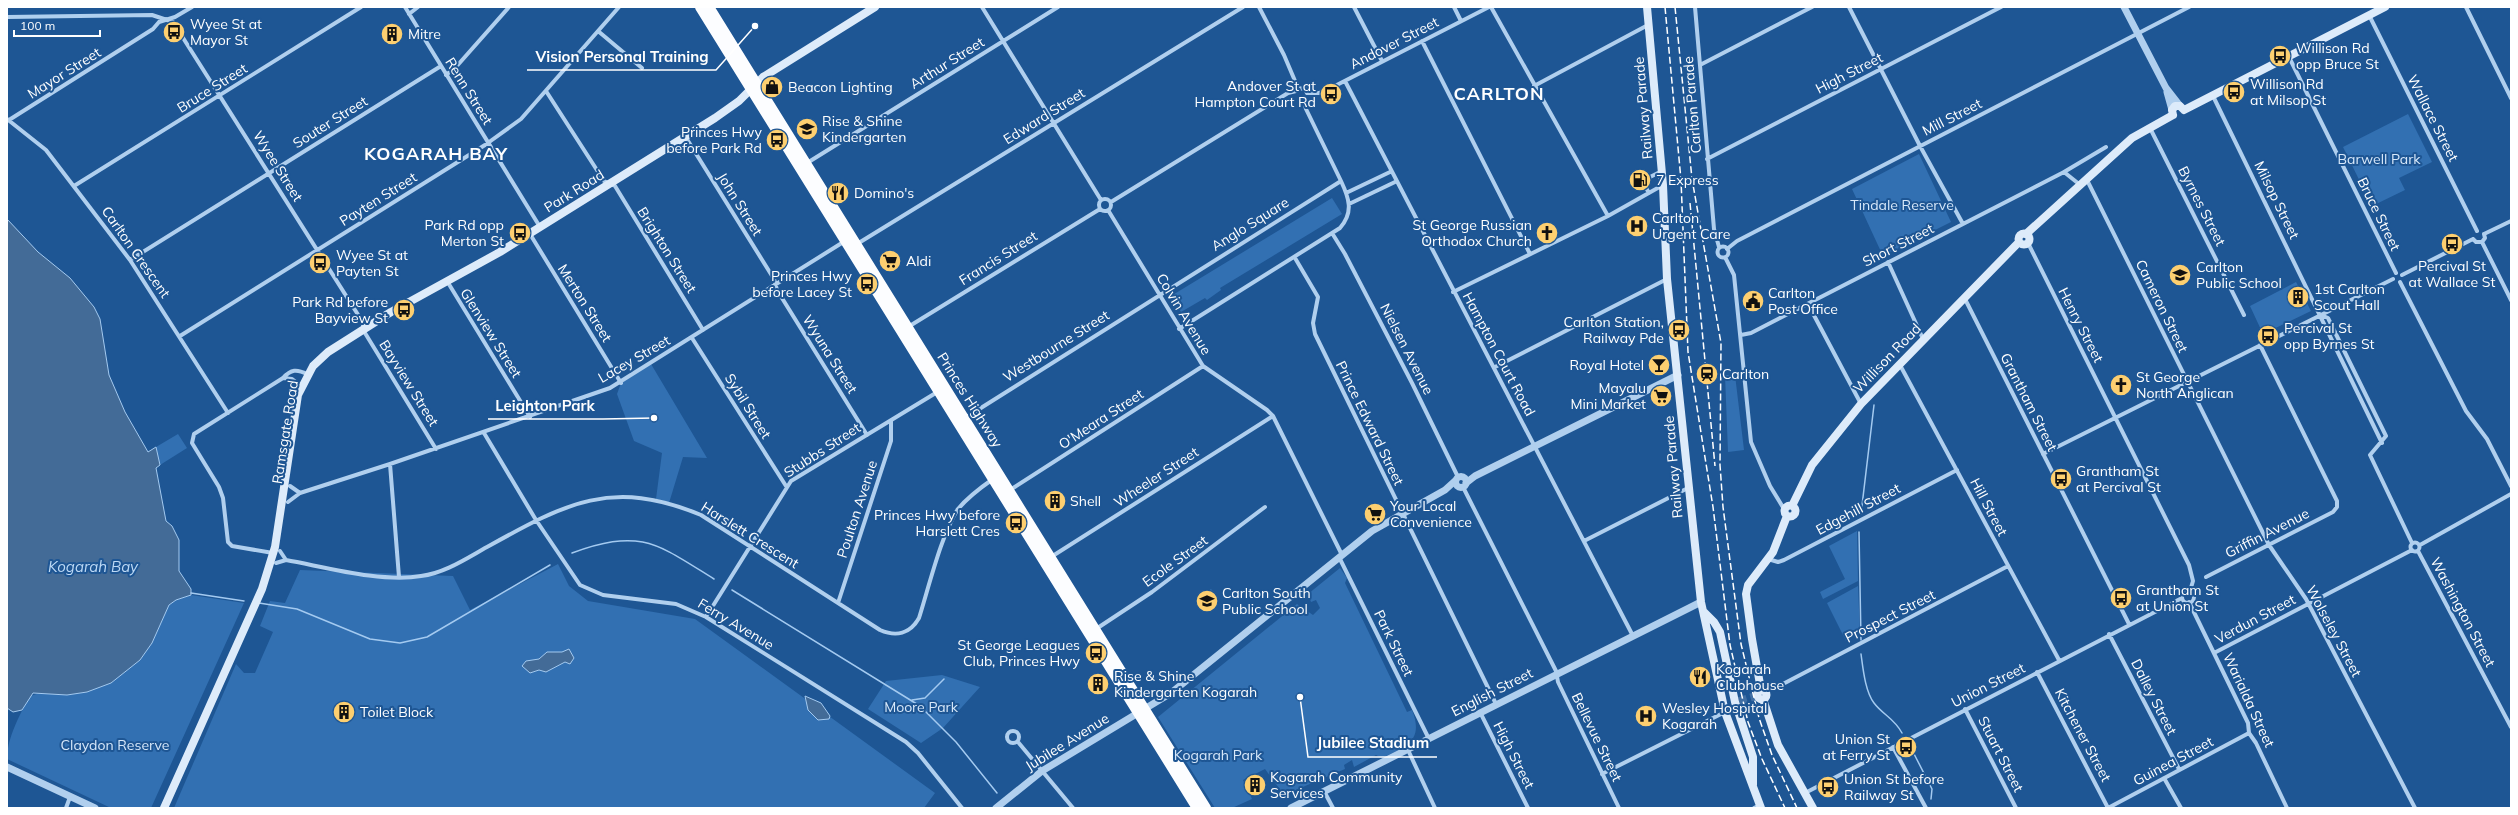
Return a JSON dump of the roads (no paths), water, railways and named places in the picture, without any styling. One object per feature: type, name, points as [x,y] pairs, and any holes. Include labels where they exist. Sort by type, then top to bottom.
[{"type":"highway","name":"Princes Highway","points":[[700,7],[806,163],[1010,490],[1096,629],[1197,808]]},
{"type":"highway","name":"Princes Highway","points":[[709,7],[845,240],[993,479],[1206,808]]},
{"type":"main road","name":"Park Road","points":[[307,374],[320,358],[364,329],[540,228],[731,108],[754,86],[787,61],[875,7]]},
{"type":"main road","name":"Railway Parade","points":[[1647,7],[1663,185],[1667,279],[1678,375],[1688,488],[1702,602],[1725,712],[1743,765],[1753,788],[1758,807]]},
{"type":"main road","points":[[2027,239],[2078,184],[2132,138],[2173,112],[2180,116],[2182,108],[2213,96],[2385,7]]},
{"type":"main road","name":"Willison Road","points":[[1786,513],[1788,506],[1792,506],[1812,465],[1861,404],[1923,338],[2019,242],[2023,245],[2027,239]]},
{"type":"main road","name":"Ramsgate Road","points":[[164,808],[258,597],[276,563],[301,386],[307,374]]},
{"type":"main road","name":"Ramsgate Road","points":[[262,589],[277,552],[288,502],[307,374]]},
{"type":"main road","points":[[1786,513],[1779,538],[1768,559],[1751,579],[1746,594],[1759,695],[1778,745],[1813,808]]},
{"type":"main road","name":"Railway Parade","points":[[1704,612],[1714,622],[1720,632],[1751,752],[1753,788]]},
{"type":"main road","points":[[1743,765],[1750,762],[1751,752]]},
{"type":"street","name":"Mayor Street","points":[[8,120],[153,29],[159,22],[168,20],[192,7]]},
{"type":"street","name":"Renn Street","points":[[405,7],[540,228]]},
{"type":"street","points":[[409,14],[418,7]]},
{"type":"street","points":[[446,75],[456,67],[509,7]]},
{"type":"street","name":"Payten Street","points":[[180,336],[488,143],[520,119],[619,7]]},
{"type":"street","points":[[982,7],[1101,200],[1099,203],[1100,209],[1108,210],[1111,202],[1288,93],[1305,89],[1307,93],[1303,97]]},
{"type":"street","name":"Arthur Street","points":[[806,163],[1058,7]]},
{"type":"street","name":"Edward Street","points":[[857,244],[1243,7]]},
{"type":"street","points":[[1259,7],[1287,62],[1297,90],[1297,95],[1303,97]]},
{"type":"street","points":[[1354,7],[1382,61]]},
{"type":"street","points":[[1454,7],[1461,21]]},
{"type":"street","points":[[1490,7],[1608,216]]},
{"type":"street","name":"Andover Street","points":[[1307,93],[1319,93],[1490,7]]},
{"type":"street","name":"Carlton Parade","points":[[1695,7],[1714,229],[1720,247],[1718,254],[1725,257]]},
{"type":"street","points":[[1700,65],[1812,7]]},
{"type":"street","points":[[1849,7],[1920,146],[1963,224]]},
{"type":"street","name":"High Street","points":[[1707,159],[2001,7]]},
{"type":"street","points":[[2124,7],[2166,88],[2173,112]]},
{"type":"street","name":"Mill Street","points":[[1727,249],[1737,241],[2189,7]]},
{"type":"street","points":[[2466,7],[2511,98]]},
{"type":"street","name":"Bruce Street","points":[[74,186],[358,8]]},
{"type":"street","points":[[7,17],[145,15],[168,20]]},
{"type":"street","name":"Wallace Street","points":[[2369,15],[2476,231]]},
{"type":"street","name":"Wyee Street","points":[[168,20],[173,22],[182,33],[362,321],[364,329]]},
{"type":"street","points":[[1534,86],[1649,24]]},
{"type":"street","points":[[598,31],[642,68]]},
{"type":"street","points":[[1422,41],[1530,254]]},
{"type":"street","name":"Bruce Street","points":[[2289,57],[2396,273]]},
{"type":"street","name":"Souter Street","points":[[130,260],[441,66]]},
{"type":"street","name":"Hampton Court Road","points":[[1344,81],[1453,292],[1495,367],[1633,636]]},
{"type":"street","points":[[2166,88],[2182,108]]},
{"type":"street","name":"Brighton Street","points":[[546,90],[604,181],[615,186],[704,330]]},
{"type":"street","name":"Milsop Street","points":[[2213,96],[2321,315],[2322,320],[2382,443],[2372,450],[2370,455],[2412,543]]},
{"type":"street","points":[[1179,329],[1332,234],[1348,218],[1349,204],[1346,193],[1306,109],[1303,97]]},
{"type":"street","name":"Carlton Crescent","points":[[8,120],[46,150],[130,260],[228,413]]},
{"type":"street","name":"Byrnes Street","points":[[2150,127],[2244,315]]},
{"type":"street","name":"John Street","points":[[685,136],[774,279],[775,284]]},
{"type":"street","name":"Short Street","points":[[1741,335],[1751,333],[1808,304],[2064,172],[2106,147]]},
{"type":"street","points":[[1346,193],[1390,172]]},
{"type":"street","points":[[1649,193],[1642,180],[1662,172]]},
{"type":"street","points":[[2064,172],[2078,184]]},
{"type":"street","name":"Cameron Street","points":[[2086,178],[2230,466]]},
{"type":"street","name":"Anglo Square","points":[[1159,293],[1341,181]]},
{"type":"street","points":[[1349,204],[1395,182]]},
{"type":"street","points":[[1453,292],[1608,216],[1663,185]]},
{"type":"street","points":[[1101,200],[1108,199],[1111,202]]},
{"type":"street","name":"Francis Street","points":[[908,327],[1100,209]]},
{"type":"street","name":"Colvin Avenue","points":[[1108,210],[1159,293],[1179,329],[1203,366],[1267,410],[1273,416],[1340,556]]},
{"type":"street","points":[[2043,454],[2393,279],[2396,273],[2402,275],[2473,239],[2476,231],[2484,234],[2511,221]]},
{"type":"street","name":"Merton Street","points":[[530,234],[621,383]]},
{"type":"street","name":"Nielsen Avenue","points":[[1332,234],[1345,254],[1412,383],[1557,675]]},
{"type":"street","points":[[2482,242],[2485,240],[2484,234]]},
{"type":"street","name":"Henry Street","points":[[2027,239],[2189,565],[2193,578],[2190,591]]},
{"type":"street","points":[[2473,239],[2478,243],[2482,242]]},
{"type":"street","name":"Lacey Street","points":[[288,502],[300,493],[530,417],[621,383],[845,240]]},
{"type":"street","points":[[2482,242],[2511,300]]},
{"type":"street","points":[[1720,247],[1727,249],[1725,257],[1734,275],[1741,335],[1750,442],[1770,486],[1786,513]]},
{"type":"street","name":"Prince Edward Street","points":[[1295,258],[1318,297],[1313,323],[1315,334],[1496,704]]},
{"type":"street","points":[[1888,262],[1923,338]]},
{"type":"street","points":[[2400,282],[2402,275]]},
{"type":"street","points":[[1495,367],[1667,279]]},
{"type":"street","points":[[2393,279],[2400,282],[2466,411],[2487,439],[2511,486]]},
{"type":"street","name":"Glenview Street","points":[[447,281],[530,417]]},
{"type":"street","name":"Wyuna Street","points":[[775,284],[867,434]]},
{"type":"street","name":"Westbourne Street","points":[[965,418],[1159,293]]},
{"type":"street","name":"Grantham Street","points":[[1964,297],[2129,624]]},
{"type":"street","points":[[1808,304],[1861,404]]},
{"type":"street","name":"Bayview Street","points":[[364,329],[436,449]]},
{"type":"street","name":"Sybil Street","points":[[692,338],[786,486]]},
{"type":"street","name":"Griffin Avenue","points":[[2206,577],[2333,512],[2337,507],[2337,501],[2260,345]]},
{"type":"street","name":"Hill Street","points":[[1899,364],[2059,660]]},
{"type":"street","name":"O'Meara Street","points":[[1010,490],[1203,366]]},
{"type":"street","points":[[286,560],[277,552],[232,546],[228,542],[223,498],[219,487],[192,443],[194,434],[292,371],[297,370],[307,374]]},
{"type":"street","points":[[1461,482],[1678,375]]},
{"type":"street","points":[[283,378],[292,379],[301,386]]},
{"type":"street","name":"Stubbs Street","points":[[706,617],[786,486],[797,476],[939,391]]},
{"type":"street","name":"Wheeler Street","points":[[1051,557],[1273,416]]},
{"type":"street","name":"Poulton Avenue","points":[[838,603],[891,440],[891,421]]},
{"type":"street","name":"Ferry Avenue","points":[[484,432],[536,520],[575,579],[587,590],[603,595],[676,604],[706,617],[906,742],[918,753],[962,808]]},
{"type":"street","points":[[390,464],[398,577]]},
{"type":"street","name":"Wolseley Street","points":[[2230,466],[2269,545],[2308,604],[2415,808]]},
{"type":"street","name":"Edgehill Street","points":[[1768,559],[1778,562],[1784,560],[1957,470]]},
{"type":"street","name":"Harslett Crescent","points":[[276,563],[286,560],[398,577],[422,576],[451,567],[536,520],[563,507],[591,499],[620,497],[646,498],[670,503],[701,515],[887,633],[901,634],[912,628],[919,618],[946,534],[957,510],[974,493],[993,479]]},
{"type":"street","name":"Jubilee Avenue","points":[[996,808],[1042,771],[1142,711],[1183,684],[1372,531],[1461,482]]},
{"type":"street","points":[[290,486],[300,493]]},
{"type":"street","points":[[1584,541],[1688,488]]},
{"type":"street","points":[[2420,545],[2416,542],[2412,543],[2412,550],[2418,551],[2420,545],[2511,494]]},
{"type":"street","name":"Ecole Street","points":[[1096,629],[1152,592],[1257,516],[1265,507]]},
{"type":"street","name":"Verdun Street","points":[[2214,653],[2412,550]]},
{"type":"street","name":"Washington Street","points":[[2418,551],[2511,727]]},
{"type":"street","name":"Park Street","points":[[1340,556],[1429,739]]},
{"type":"street","name":"Prospect Street","points":[[1781,685],[2008,566]]},
{"type":"street","points":[[2185,591],[2190,591],[2194,597],[2189,602],[2184,601],[2182,598],[2185,591]]},
{"type":"street","name":"Union Street","points":[[1804,793],[2109,634],[2182,598]]},
{"type":"street","name":"English Street","points":[[1293,807],[1702,602]]},
{"type":"street","name":"Warialda Street","points":[[2189,602],[2248,722],[2249,733],[2256,743],[2287,808]]},
{"type":"street","name":"Dalley Street","points":[[2109,634],[2179,769]]},
{"type":"street","name":"Kitchener Street","points":[[2037,672],[2108,808]]},
{"type":"street","name":"Bellevue Street","points":[[1557,675],[1558,682],[1620,808]]},
{"type":"street","name":"Stuart Street","points":[[1965,709],[2016,808]]},
{"type":"street","name":"High Street","points":[[1480,712],[1528,808]]},
{"type":"street","points":[[1602,774],[1725,712]]},
{"type":"street","name":"Guinea Street","points":[[2108,808],[2249,733]]},
{"type":"street","points":[[1018,742],[1073,808]]},
{"type":"street","points":[[1893,747],[1926,808]]},
{"type":"street","points":[[1408,750],[1435,808]]},
{"type":"street","points":[[7,767],[95,808]]},
{"type":"street","points":[[2164,778],[2181,808]]},
{"type":"street","points":[[1324,792],[1332,808]]},
{"type":"street","points":[[66,808],[70,796]]},
{"type":"water","name":"Kogarah Bay","points":[[7,219],[38,252],[70,278],[94,307],[100,319],[109,375],[125,412],[148,452],[156,447],[160,465],[156,468],[166,521],[172,526],[179,540],[179,571],[191,589],[191,595],[176,600],[169,605],[152,643],[140,660],[111,683],[87,692],[67,695],[33,693],[22,710],[13,712],[7,708]]},
{"type":"water","points":[[569,649],[574,658],[570,664],[565,662],[546,672],[539,670],[530,673],[522,666],[526,661],[539,659],[547,652],[562,652]]},
{"type":"water","points":[[805,696],[821,703],[830,716],[829,719],[818,720],[808,710]]},
{"type":"waterway","points":[[1861,514],[1874,405]]},
{"type":"waterway","points":[[1859,532],[1861,640]]},
{"type":"waterway","points":[[572,553],[596,545],[615,541],[647,543],[662,548],[677,556],[714,579]]},
{"type":"waterway","points":[[259,603],[297,609],[370,639],[400,643],[427,637],[550,565]]},
{"type":"waterway","points":[[732,590],[920,706],[956,742],[997,793]]},
{"type":"waterway","points":[[191,593],[244,601]]},
{"type":"waterway","points":[[1861,654],[1865,679],[1871,698],[1877,707],[1896,724],[1902,733]]},
{"type":"waterway","points":[[912,700],[925,698],[944,679]]},
{"type":"waterway","points":[[1911,748],[1932,789],[1931,799]]},
{"type":"tunnel","points":[[1739,701],[1756,696]]},
{"type":"railway","points":[[1665,7],[1681,180],[1688,352],[1713,507],[1730,645],[1748,722],[1762,759],[1785,808]]},
{"type":"railway","points":[[1675,7],[1692,179],[1721,343],[1720,465],[1723,507],[1741,644],[1759,718],[1772,755],[1797,808]]},
{"type":"railway","points":[[1690,203],[1715,466]]},
{"type":"place","name":"Vision Personal Training","points":[[755,26]]},
{"type":"place","name":"Wyee St at Mayor St","points":[[174,32]]},
{"type":"place","name":"Mitre","points":[[392,34]]},
{"type":"place","name":"Willison Rd opp Bruce St","points":[[2280,56]]},
{"type":"place","name":"Beacon Lighting","points":[[772,87]]},
{"type":"place","name":"Willison Rd at Milsop St","points":[[2234,92]]},
{"type":"place","name":"Andover St at Hampton Court Rd","points":[[1331,94]]},
{"type":"place","name":"Rise & Shine Kindergarten","points":[[807,129]]},
{"type":"place","name":"Princes Hwy before Park Rd","points":[[777,140]]},
{"type":"place","name":"7 Express","points":[[1640,180]]},
{"type":"place","name":"Domino's","points":[[838,193]]},
{"type":"place","name":"Carlton Urgent Care","points":[[1637,226]]},
{"type":"place","name":"Park Rd opp Merton St","points":[[520,233]]},
{"type":"place","name":"St George Russian Orthodox Church","points":[[1547,233]]},
{"type":"place","name":"Percival St at Wallace St","points":[[2452,244]]},
{"type":"place","name":"Aldi","points":[[890,261]]},
{"type":"place","name":"Wyee St at Payten St","points":[[320,263]]},
{"type":"place","name":"Carlton Public School","points":[[2180,275]]},
{"type":"place","name":"Princes Hwy before Lacey St","points":[[867,284]]},
{"type":"place","name":"1st Carlton Scout Hall","points":[[2298,297]]},
{"type":"place","name":"Carlton Post Office","points":[[1753,301]]},
{"type":"place","name":"Park Rd before Bayview St","points":[[404,310]]},
{"type":"place","name":"Carlton Station, Railway Pde","points":[[1679,330]]},
{"type":"place","name":"Percival St opp Byrnes St","points":[[2268,336]]},
{"type":"place","name":"Royal Hotel","points":[[1659,365]]},
{"type":"place","name":"Carlton","points":[[1707,374]]},
{"type":"place","name":"St George North Anglican","points":[[2121,385]]},
{"type":"place","name":"Mayalu Mini Market","points":[[1661,396]]},
{"type":"place","name":"Leighton Park","points":[[654,418]]},
{"type":"place","name":"Grantham St at Percival St","points":[[2061,479]]},
{"type":"place","name":"Shell","points":[[1055,501]]},
{"type":"place","name":"Your Local Convenience","points":[[1375,514]]},
{"type":"place","name":"Princes Hwy before Harslett Cres","points":[[1016,523]]},
{"type":"place","name":"Grantham St at Union St","points":[[2121,598]]},
{"type":"place","name":"Carlton South Public School","points":[[1207,601]]},
{"type":"place","name":"St George Leagues Club, Princes Hwy","points":[[1096,653]]},
{"type":"place","name":"Kogarah Clubhouse","points":[[1700,677]]},
{"type":"place","name":"Rise & Shine Kindergarten Kogarah","points":[[1098,684]]},
{"type":"place","name":"Jubilee Stadium","points":[[1300,697]]},
{"type":"place","name":"Toilet Block","points":[[344,712]]},
{"type":"place","name":"Wesley Hospital Kogarah","points":[[1646,716]]},
{"type":"place","name":"Union St at Ferry St","points":[[1906,747]]},
{"type":"place","name":"Kogarah Community Services","points":[[1255,785]]},
{"type":"place","name":"Union St before Railway St","points":[[1828,787]]},
{"type":"district","name":"CARLTON","points":[[1499,93]]},
{"type":"district","name":"KOGARAH BAY","points":[[436,153]]},
{"type":"park label","name":"Barwell Park","points":[[2379,159]]},
{"type":"park label","name":"Tindale Reserve","points":[[1902,205]]},
{"type":"park label","name":"Moore Park","points":[[921,707]]},
{"type":"park label","name":"Claydon Reserve","points":[[115,745]]},
{"type":"park label","name":"Kogarah Park","points":[[1218,755]]}]
